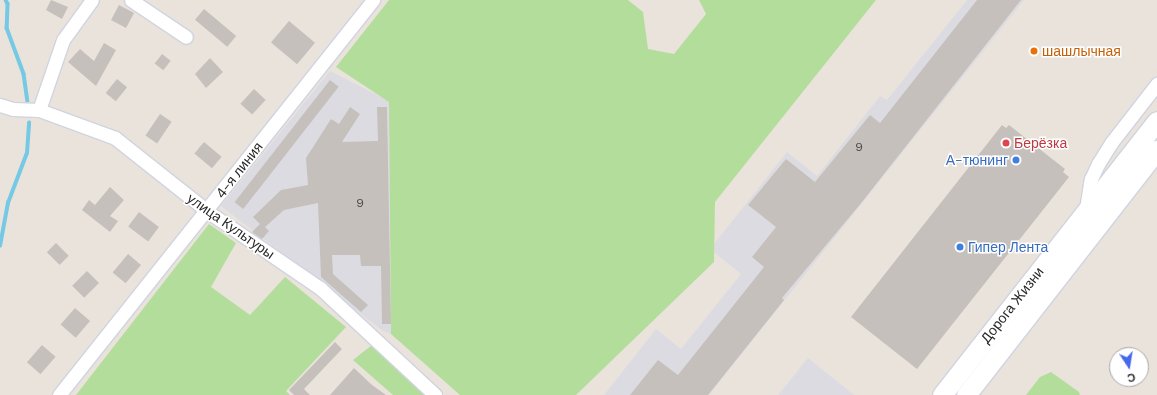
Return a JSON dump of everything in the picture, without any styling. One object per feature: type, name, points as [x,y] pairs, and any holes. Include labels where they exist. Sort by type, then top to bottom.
[{"type":"main road","name":"Дорога Жизни","points":[[942,395],[1157,121]]},
{"type":"main road","name":"Дорога Жизни","points":[[966,395],[1157,150]]},
{"type":"street","points":[[39,110],[63,40],[92,0]]},
{"type":"street","points":[[131,0],[186,37]]},
{"type":"street","name":"4-я линия","points":[[59,395],[207,211],[373,0]]},
{"type":"street","points":[[1086,212],[1091,179],[1098,164],[1111,143],[1157,84]]},
{"type":"street","name":"улица Культуры","points":[[0,105],[12,109],[39,110],[115,138],[207,211],[320,288],[435,395]]},
{"type":"shaded area","points":[[967,0],[1024,0],[709,395],[604,395],[656,329],[681,349],[741,274],[710,249],[787,152],[817,176],[880,96],[887,100]]},
{"type":"shaded area","points":[[330,71],[389,101],[391,334],[383,331],[221,206]]},
{"type":"shaded area","points":[[808,358],[854,395],[778,395]]},
{"type":"green space","points":[[389,0],[628,0],[643,12],[648,49],[674,54],[706,14],[699,0],[876,0],[715,202],[714,262],[576,395],[460,395],[391,334],[389,102],[336,67]]},
{"type":"green space","points":[[209,224],[236,243],[211,287],[250,315],[285,277],[346,327],[286,391],[290,395],[76,395]]},
{"type":"green space","points":[[372,345],[427,395],[393,395],[353,360]]},
{"type":"green space","points":[[1051,372],[1079,392],[1080,395],[1026,395],[1040,377]]},
{"type":"building","points":[[51,0],[68,7],[62,19],[46,10]]},
{"type":"building","points":[[977,0],[1021,0],[862,202],[782,298],[784,300],[708,395],[630,395],[658,360],[678,375],[764,267],[752,257],[776,227],[748,205],[786,159],[815,182],[870,115],[880,123]]},
{"type":"building","points":[[119,5],[134,13],[126,28],[111,20]]},
{"type":"building","points":[[204,9],[236,36],[227,47],[195,20]]},
{"type":"building","points":[[289,21],[315,43],[297,64],[271,42]]},
{"type":"building","points":[[104,43],[116,50],[96,86],[68,62],[80,49],[94,61]]},
{"type":"building","points":[[162,54],[171,61],[163,70],[155,63]]},
{"type":"building","points":[[210,58],[223,72],[206,88],[195,74]]},
{"type":"building","points":[[117,79],[127,87],[116,101],[106,93]]},
{"type":"building","points":[[330,80],[339,87],[243,209],[235,202]]},
{"type":"building","points":[[254,89],[266,100],[252,115],[240,104]]},
{"type":"building","points":[[350,107],[360,114],[342,142],[378,141],[377,107],[387,107],[391,324],[382,324],[381,266],[361,266],[360,255],[332,255],[333,274],[368,305],[361,312],[321,277],[318,203],[284,210],[265,227],[269,231],[262,239],[252,232],[260,224],[253,217],[281,190],[308,185],[306,158],[331,119],[339,124]]},
{"type":"building","points":[[160,114],[172,122],[157,143],[145,136]]},
{"type":"building","name":"Гипер Лента","points":[[1002,125],[1006,128],[1009,125],[1065,169],[1063,172],[1069,177],[917,369],[851,317]]},
{"type":"building","points":[[204,142],[222,157],[212,168],[194,153]]},
{"type":"building","points":[[110,187],[124,200],[110,216],[118,221],[110,232],[82,210],[89,200],[95,205]]},
{"type":"building","points":[[139,212],[159,227],[148,241],[128,226]]},
{"type":"building","points":[[56,243],[69,256],[60,265],[47,252]]},
{"type":"building","points":[[128,254],[141,265],[126,283],[113,272]]},
{"type":"building","points":[[87,271],[99,283],[84,298],[72,286]]},
{"type":"building","points":[[75,308],[90,321],[76,338],[61,325]]},
{"type":"building","points":[[335,342],[342,349],[304,389],[310,395],[294,395],[289,390]]},
{"type":"building","points":[[42,345],[56,357],[40,374],[27,362]]},
{"type":"building","points":[[354,368],[372,385],[386,395],[330,395]]},
{"type":"waterway","points":[[6,0],[8,4],[7,28],[24,74],[28,101]]},
{"type":"waterway","points":[[0,246],[8,203],[27,153],[29,123]]},
{"type":"place","name":"шашлычная","points":[[1034,51]]},
{"type":"place","name":"Берёзка","points":[[1006,143]]},
{"type":"place","name":"А-тюнинг","points":[[1016,160]]},
{"type":"place","name":"Гипер Лента","points":[[960,247]]}]
